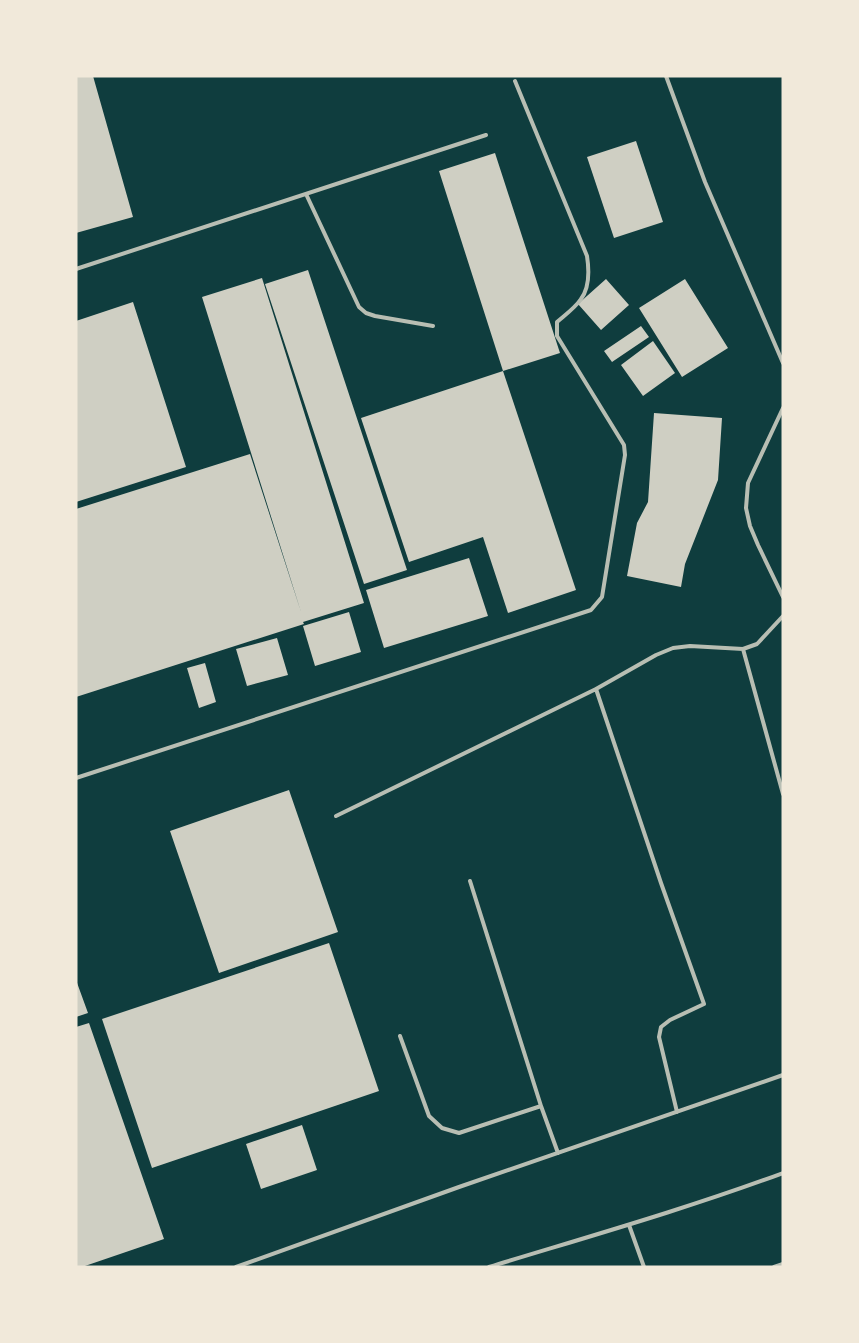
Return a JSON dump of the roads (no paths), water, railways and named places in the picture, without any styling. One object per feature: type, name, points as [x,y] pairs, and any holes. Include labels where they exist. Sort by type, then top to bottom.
[{"type":"lane","points":[[666,76],[705,182],[783,363]]},
{"type":"lane","points":[[76,778],[591,610],[602,598],[625,455],[624,445],[557,336],[558,322],[581,299],[588,276],[588,265],[515,81]]},
{"type":"lane","points":[[76,269],[486,135]]},
{"type":"lane","points":[[306,194],[359,307],[366,313],[375,316],[432,326]]},
{"type":"lane","points":[[783,408],[748,483],[746,508],[750,526],[783,597]]},
{"type":"lane","points":[[336,816],[596,689],[656,655],[673,648],[690,646],[743,649],[757,644],[783,616]]},
{"type":"lane","points":[[743,649],[783,794]]},
{"type":"lane","points":[[596,689],[660,883],[704,1004],[670,1020],[661,1027],[659,1037],[677,1112]]},
{"type":"lane","points":[[470,881],[541,1106],[558,1153]]},
{"type":"lane","points":[[400,1036],[428,1116],[442,1128],[459,1133],[541,1106]]},
{"type":"lane","points":[[236,1267],[783,1075]]},
{"type":"lane","points":[[489,1267],[736,1191],[783,1173]]},
{"type":"lane","points":[[629,1225],[644,1267]]},
{"type":"lane","points":[[774,1267],[783,1264]]}]
